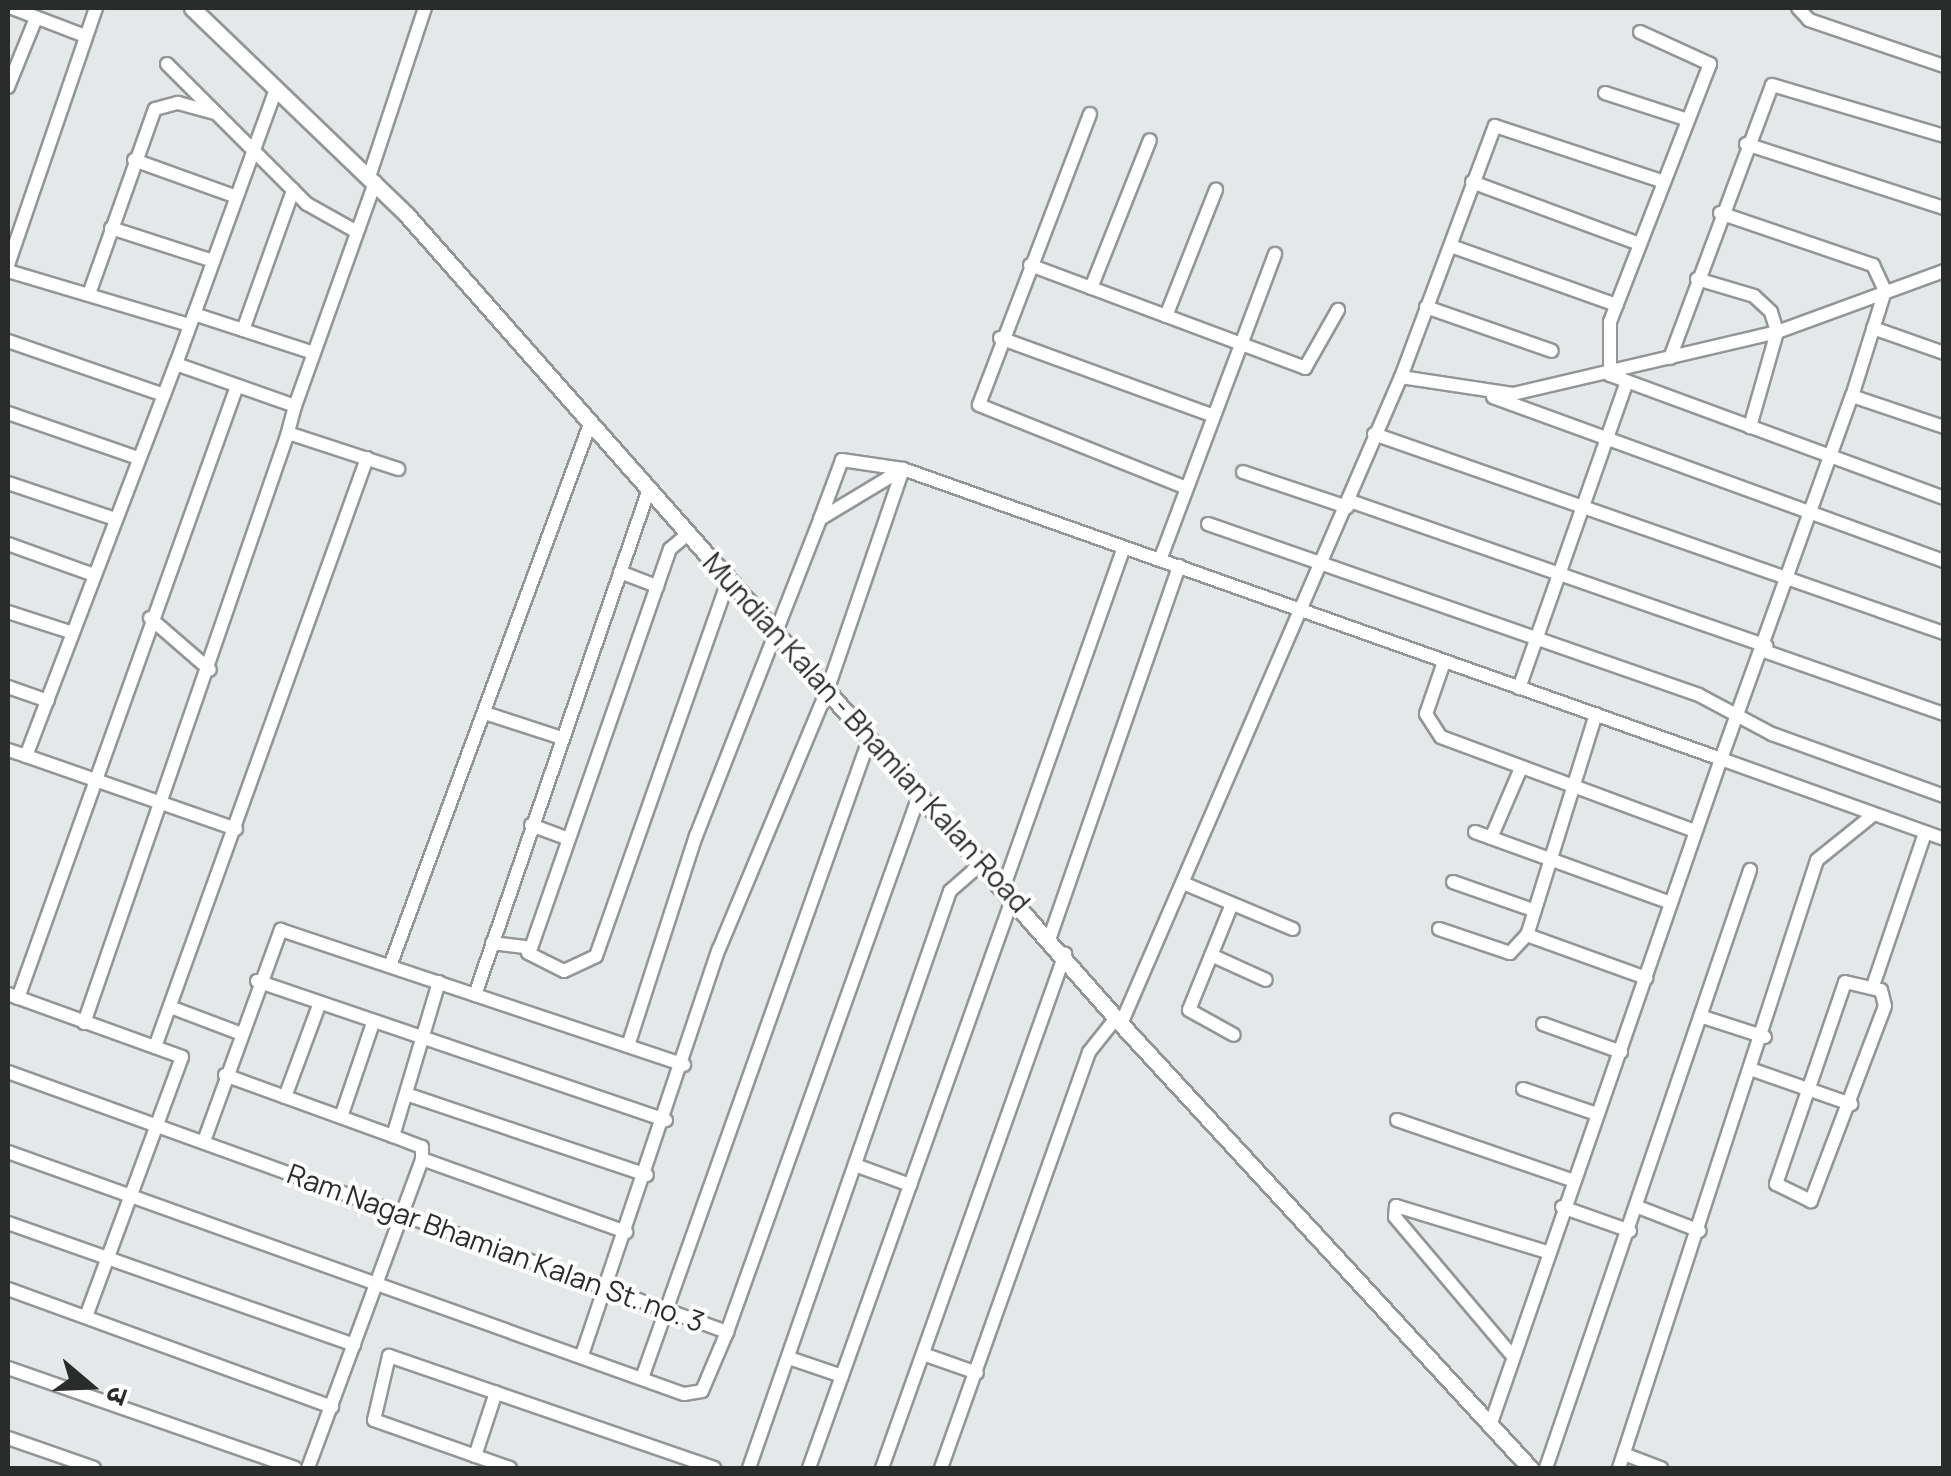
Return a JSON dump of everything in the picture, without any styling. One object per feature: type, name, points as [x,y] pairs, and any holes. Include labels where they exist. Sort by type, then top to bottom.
[{"type":"street","points":[[12,8],[85,36]]},
{"type":"street","points":[[96,8],[8,268],[89,294],[244,330],[314,354]]},
{"type":"street","name":"Mundian Kalan - Bhamian Kalan Road","points":[[192,8],[372,179],[589,427],[1050,937],[1118,1021],[1530,1468]]},
{"type":"street","points":[[84,1023],[166,806],[295,406],[358,232],[425,8]]},
{"type":"street","points":[[1798,8],[1809,20],[1944,66]]},
{"type":"street","points":[[8,87],[36,18]]},
{"type":"street","points":[[1640,32],[1710,60],[1605,341],[1610,375],[1625,387],[1750,427],[1944,498]]},
{"type":"street","points":[[166,64],[293,190],[358,232]]},
{"type":"street","points":[[1670,358],[1746,144],[1778,84],[1944,136]]},
{"type":"street","points":[[26,756],[276,90]]},
{"type":"street","points":[[1605,93],[1688,120]]},
{"type":"street","points":[[89,294],[155,108],[178,103],[216,113]]},
{"type":"street","points":[[1090,114],[1000,338],[983,412],[1186,488]]},
{"type":"street","points":[[941,1468],[978,1374],[1089,1052],[1118,1021],[1183,882],[1324,565],[1374,434],[1401,376],[1472,182],[1502,124],[1664,182]]},
{"type":"street","points":[[1091,288],[1150,140]]},
{"type":"street","points":[[1746,144],[1944,208]]},
{"type":"street","points":[[134,160],[237,196]]},
{"type":"street","points":[[1472,182],[1640,244]]},
{"type":"street","points":[[244,330],[293,190]]},
{"type":"street","points":[[1166,316],[1216,190]]},
{"type":"street","points":[[1720,213],[1855,253],[1885,291]]},
{"type":"street","points":[[111,228],[213,261]]},
{"type":"street","points":[[1450,246],[1617,304]]},
{"type":"street","points":[[1160,560],[1275,254]]},
{"type":"street","points":[[1030,265],[1311,368],[1338,310]]},
{"type":"street","points":[[1490,396],[1610,375],[1777,332],[1944,270]]},
{"type":"street","points":[[1697,279],[1762,300],[1777,332],[1750,427]]},
{"type":"street","points":[[1490,1426],[1510,1353],[1571,1180],[1620,1052],[1721,759],[1790,580],[1885,291]]},
{"type":"street","points":[[1426,307],[1552,351]]},
{"type":"street","points":[[1873,328],[1944,352]]},
{"type":"street","points":[[1000,338],[1212,415]]},
{"type":"street","points":[[8,341],[164,395]]},
{"type":"street","points":[[176,364],[295,406]]},
{"type":"street","points":[[1401,376],[1490,396],[1606,444],[1944,561]]},
{"type":"street","points":[[86,1316],[182,1057],[13,996],[237,386]]},
{"type":"street","points":[[1519,688],[1625,387]]},
{"type":"street","points":[[1852,396],[1944,427]]},
{"type":"street","points":[[8,414],[138,458]]},
{"type":"street","points":[[390,966],[488,714],[589,427]]},
{"type":"street","points":[[288,433],[398,469]]},
{"type":"street","points":[[1374,434],[1944,633]]},
{"type":"street","points":[[155,1047],[173,1008],[367,458]]},
{"type":"street","points":[[628,1046],[696,836],[780,634],[842,460],[903,468],[1944,840]]},
{"type":"street","points":[[820,520],[903,468]]},
{"type":"street","points":[[582,1355],[754,856],[828,688],[903,468]]},
{"type":"street","points":[[1243,472],[1560,572],[1944,714]]},
{"type":"street","points":[[8,483],[115,520]]},
{"type":"street","points":[[474,995],[649,489]]},
{"type":"street","points":[[1208,524],[1740,713],[1772,734],[1944,796]]},
{"type":"street","points":[[528,953],[658,586],[676,539],[688,533]]},
{"type":"street","points":[[8,544],[94,575]]},
{"type":"street","points":[[809,1468],[910,1185],[1124,548]]},
{"type":"street","points":[[1050,937],[1179,566]]},
{"type":"street","points":[[620,572],[658,586]]},
{"type":"street","points":[[492,943],[528,953],[564,971],[596,956],[728,578]]},
{"type":"street","points":[[8,612],[74,634]]},
{"type":"street","points":[[150,618],[210,670]]},
{"type":"street","points":[[1444,662],[1428,727],[1521,768],[1695,831]]},
{"type":"street","points":[[8,686],[48,701]]},
{"type":"street","points":[[488,714],[562,738]]},
{"type":"street","points":[[1439,929],[1510,953],[1527,935],[1596,714]]},
{"type":"street","points":[[642,1378],[870,737]]},
{"type":"street","points":[[8,752],[236,829]]},
{"type":"street","points":[[1491,838],[1521,768]]},
{"type":"street","name":"Ram Nagar Bhamian Kalan St. no. 3","points":[[8,1072],[727,1332],[920,793]]},
{"type":"street","points":[[1620,1468],[1756,1070],[1817,860],[1873,815]]},
{"type":"street","points":[[532,825],[569,839]]},
{"type":"street","points":[[1475,832],[1671,903]]},
{"type":"street","points":[[1873,986],[1845,982],[1776,1184],[1811,1201],[1852,1104],[1884,1006],[1873,986],[1925,833]]},
{"type":"street","points":[[749,1468],[950,891],[982,863]]},
{"type":"street","points":[[1546,1468],[1630,1232],[1750,870]]},
{"type":"street","points":[[1183,882],[1293,929]]},
{"type":"street","points":[[1453,882],[1533,910]]},
{"type":"street","points":[[1232,904],[1190,1010],[1234,1035]]},
{"type":"street","points":[[204,1140],[257,981],[281,930],[684,1065]]},
{"type":"street","points":[[1527,935],[1646,978]]},
{"type":"street","points":[[882,1468],[1065,954]]},
{"type":"street","points":[[1210,956],[1266,980]]},
{"type":"street","points":[[257,981],[318,1005],[666,1120]]},
{"type":"street","points":[[393,1136],[439,982]]},
{"type":"street","points":[[285,1096],[318,1005]]},
{"type":"street","points":[[173,1008],[240,1033]]},
{"type":"street","points":[[1703,1017],[1765,1037]]},
{"type":"street","points":[[341,1117],[373,1023]]},
{"type":"street","points":[[1543,1024],[1620,1052]]},
{"type":"street","points":[[1756,1070],[1852,1104]]},
{"type":"street","points":[[225,1075],[422,1147],[422,1159],[308,1468]]},
{"type":"street","points":[[1523,1089],[1596,1114]]},
{"type":"street","points":[[406,1094],[647,1175]]},
{"type":"street","points":[[1397,1120],[1571,1180]]},
{"type":"street","points":[[8,1152],[642,1378],[702,1391],[727,1332]]},
{"type":"street","points":[[422,1159],[626,1232]]},
{"type":"street","points":[[855,1166],[910,1185]]},
{"type":"street","points":[[1510,1353],[1396,1218],[1396,1206],[1547,1252]]},
{"type":"street","points":[[1562,1206],[1630,1232]]},
{"type":"street","points":[[1638,1207],[1700,1230]]},
{"type":"street","points":[[8,1223],[354,1346]]},
{"type":"street","points":[[8,1289],[332,1407]]},
{"type":"street","points":[[922,1354],[978,1374]]},
{"type":"street","points":[[789,1358],[842,1376]]},
{"type":"street","points":[[510,1468],[374,1420],[387,1360],[496,1392],[714,1468]]},
{"type":"street","points":[[8,1368],[295,1468]]},
{"type":"street","points":[[475,1456],[496,1392]]},
{"type":"street","points":[[8,1438],[94,1468]]},
{"type":"street","points":[[1624,1454],[1661,1468]]}]
